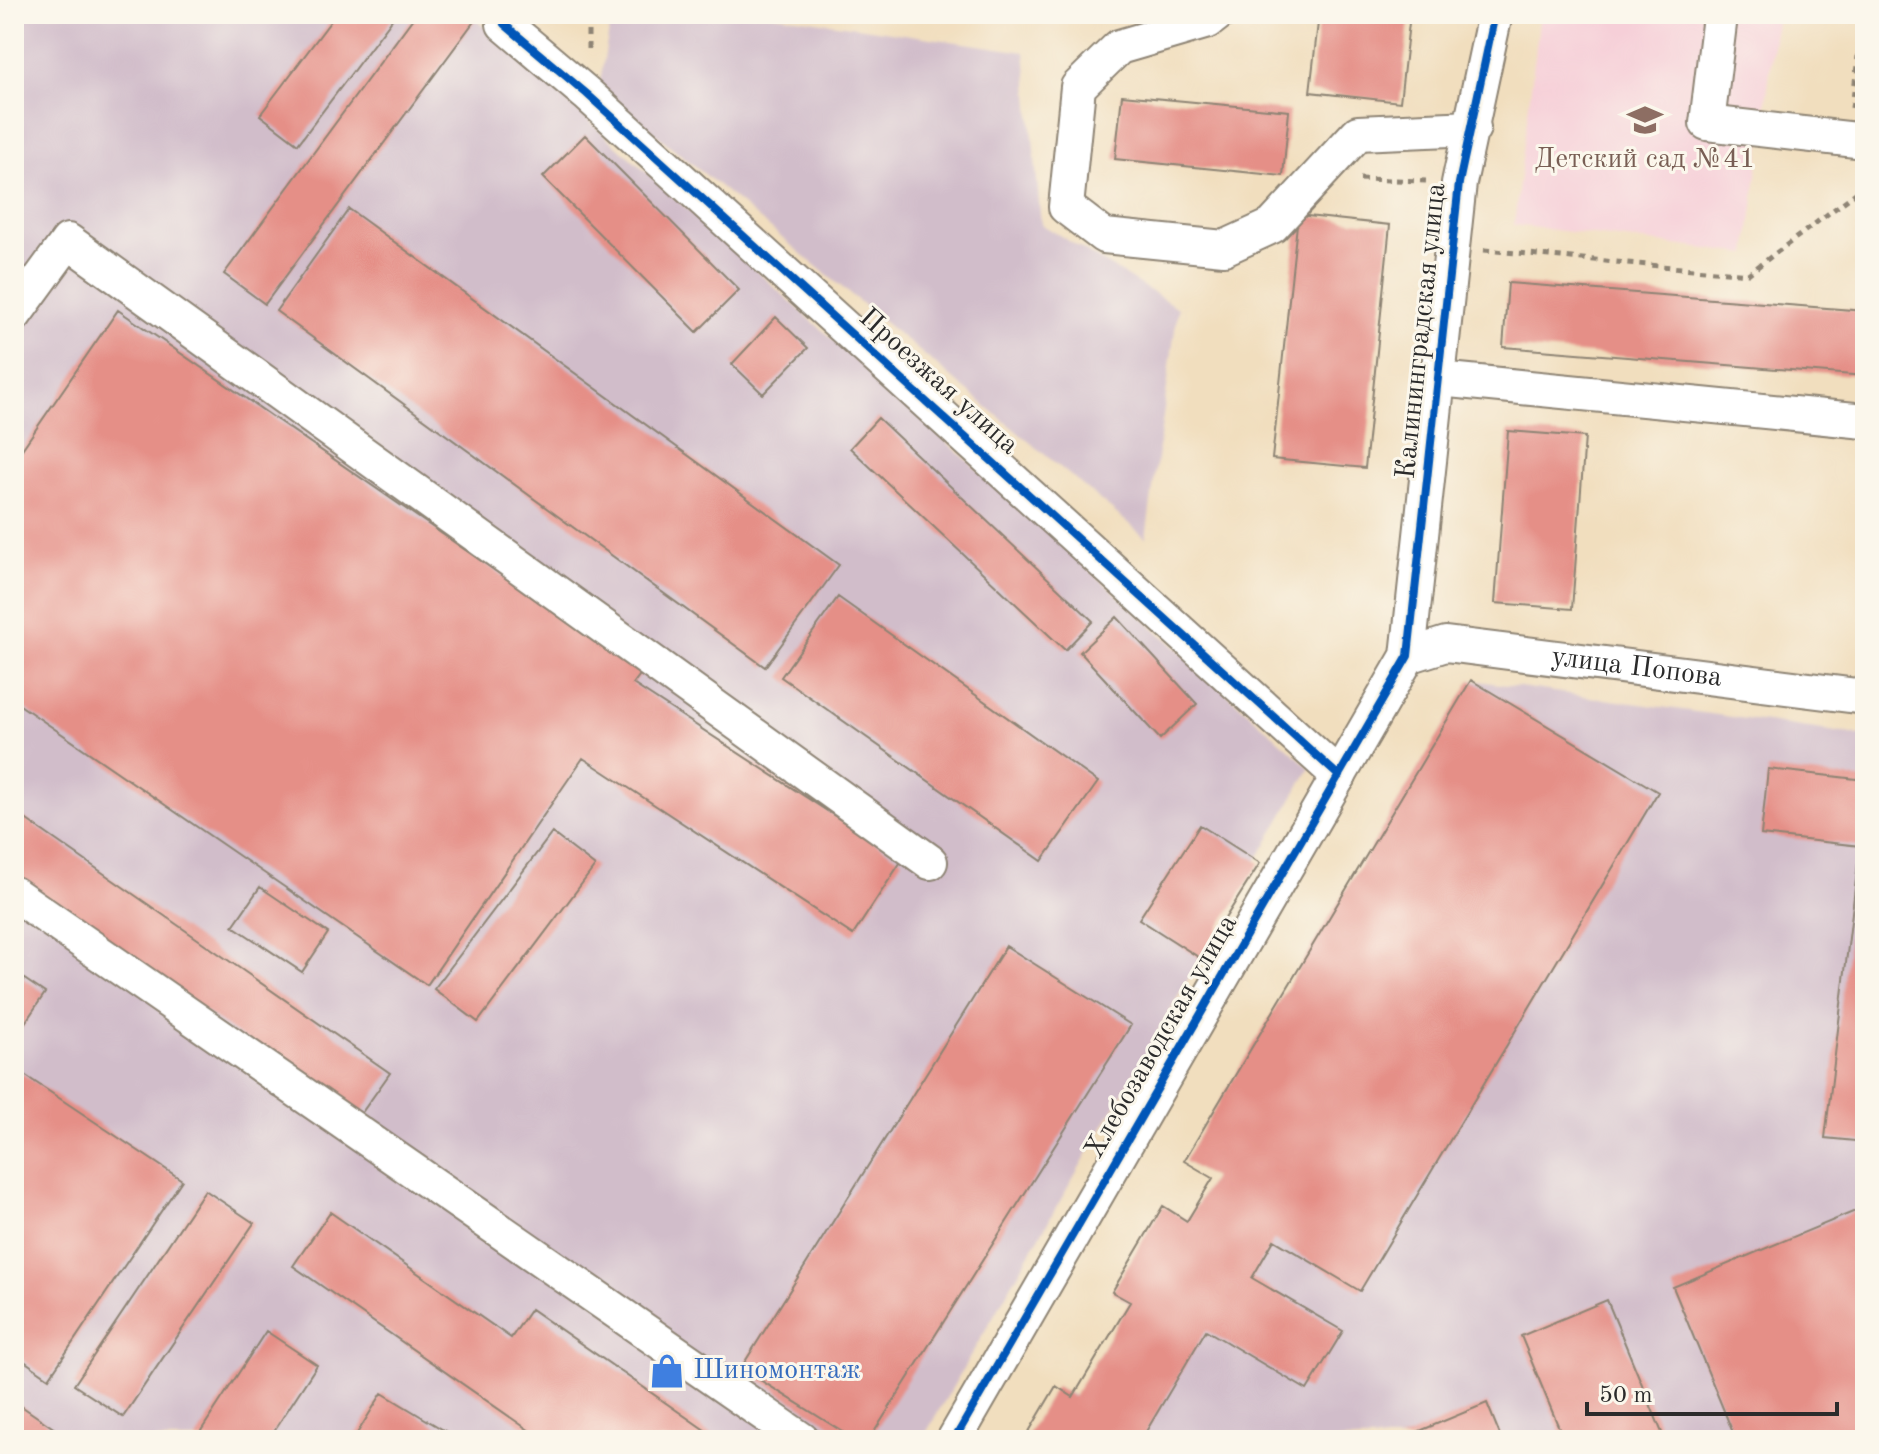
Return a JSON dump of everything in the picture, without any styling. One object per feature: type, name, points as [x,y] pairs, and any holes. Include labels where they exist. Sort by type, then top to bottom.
[{"type":"street","points":[[1217,14],[1208,21],[1119,47],[1078,87],[1066,207],[1104,236],[1224,248],[1272,226],[1358,133],[1473,128]]},
{"type":"street","name":"Калининградская улица","points":[[1408,656],[1459,183],[1495,14]]},
{"type":"street","points":[[1720,16],[1707,123],[1857,140]]},
{"type":"street","name":"Проезжая улица","points":[[504,24],[587,94],[1339,776]]},
{"type":"street","points":[[14,315],[68,241],[930,862]]},
{"type":"street","points":[[1439,379],[1865,421]]},
{"type":"street","name":"улица Попова","points":[[1408,656],[1446,644],[1865,697]]},
{"type":"street","name":"Хлебозаводская улица","points":[[954,1440],[1408,656]]},
{"type":"street","points":[[14,894],[802,1440]]},
{"type":"path","points":[[1857,140],[1863,14]]},
{"type":"path","points":[[1861,34],[1865,42]]},
{"type":"path","points":[[1319,177],[1459,183]]},
{"type":"path","points":[[1452,247],[1748,274],[1865,186]]},
{"type":"shaded area","points":[[14,14],[470,14],[1310,768],[922,1440],[14,1440]]},
{"type":"shaded area","points":[[612,14],[769,14],[1025,52],[1041,224],[1178,308],[1146,538],[599,87]]},
{"type":"shaded area","name":"Детский сад №41","points":[[1540,14],[1777,14],[1747,254],[1514,225]]},
{"type":"shaded area","points":[[1471,680],[1865,736],[1865,1440],[1024,1440],[1056,1386],[1074,1396],[1129,1303],[1112,1292],[1163,1206],[1187,1220],[1213,1178],[1184,1161]]},
{"type":"building","points":[[336,14],[396,14],[298,144],[260,115]]},
{"type":"building","points":[[416,14],[466,14],[475,20],[265,304],[224,274]]},
{"type":"building","points":[[1319,14],[1410,14],[1400,102],[1310,92]]},
{"type":"building","points":[[1122,95],[1289,111],[1283,176],[1115,159]]},
{"type":"building","points":[[585,135],[739,290],[697,332],[543,177]]},
{"type":"building","points":[[349,209],[839,565],[765,667],[276,311]]},
{"type":"building","points":[[1298,215],[1390,225],[1365,468],[1272,459]]},
{"type":"building","points":[[1508,283],[1865,311],[1865,376],[1503,347]]},
{"type":"building","points":[[118,310],[642,672],[633,684],[902,860],[853,935],[583,758],[427,985],[14,701],[14,461]]},
{"type":"building","points":[[776,317],[808,348],[763,394],[732,364]]},
{"type":"building","points":[[878,418],[1093,621],[1065,650],[850,448]]},
{"type":"building","points":[[1508,431],[1585,437],[1572,609],[1495,603]]},
{"type":"building","points":[[838,597],[1098,782],[1042,861],[781,677]]},
{"type":"building","points":[[1117,617],[1197,704],[1160,739],[1080,652]]},
{"type":"building","points":[[1471,680],[1658,792],[1360,1291],[1274,1240],[1252,1278],[1343,1331],[1307,1390],[1206,1330],[1141,1440],[1024,1440],[1056,1386],[1073,1397],[1130,1302],[1112,1292],[1163,1206],[1187,1221],[1213,1178],[1184,1161]]},
{"type":"building","points":[[1768,769],[1865,780],[1865,1142],[1825,1138],[1860,846],[1761,835]]},
{"type":"building","points":[[14,811],[390,1073],[358,1118],[14,879]]},
{"type":"building","points":[[1200,825],[1260,863],[1200,958],[1139,919]]},
{"type":"building","points":[[552,833],[595,866],[478,1022],[434,989]]},
{"type":"building","points":[[260,887],[328,933],[302,972],[233,926]]},
{"type":"building","points":[[1006,946],[1131,1025],[869,1440],[856,1440],[741,1368]]},
{"type":"building","points":[[14,972],[45,993],[14,1039]]},
{"type":"building","points":[[14,1068],[182,1180],[49,1378],[14,1354]]},
{"type":"building","points":[[205,1190],[254,1223],[123,1417],[74,1385]]},
{"type":"building","points":[[1865,1207],[1865,1440],[1736,1440],[1673,1287]]},
{"type":"building","points":[[330,1212],[511,1338],[531,1309],[719,1440],[543,1440],[293,1266]]},
{"type":"building","points":[[1607,1300],[1665,1440],[1564,1440],[1521,1336]]},
{"type":"building","points":[[266,1331],[317,1365],[268,1440],[195,1440]]},
{"type":"building","points":[[382,1393],[460,1440],[353,1440]]},
{"type":"building","points":[[14,1401],[71,1440],[14,1440]]},
{"type":"building","points":[[1487,1403],[1502,1440],[1398,1440]]},
{"type":"cycle path","points":[[954,1440],[1408,656],[1459,183],[1495,14]]},
{"type":"cycle path","points":[[504,24],[587,94],[1339,776]]},
{"type":"place","name":"Детский сад №41","points":[[1645,120]]},
{"type":"place","name":"Шиномонтаж","points":[[667,1371]]}]
